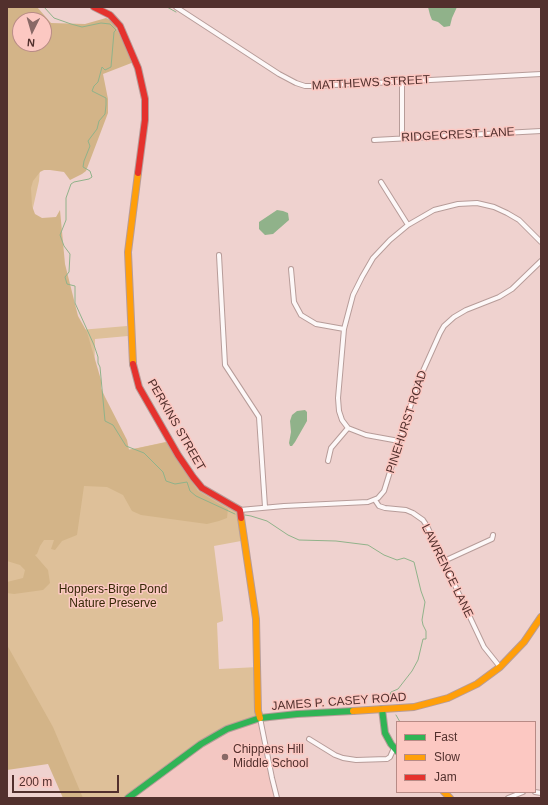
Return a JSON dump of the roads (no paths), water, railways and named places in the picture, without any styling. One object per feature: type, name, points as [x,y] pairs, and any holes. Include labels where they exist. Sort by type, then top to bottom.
[{"type":"street","name":"PERKINS STREET","points":[[94,7],[110,15],[120,26],[138,68],[144,95],[145,120],[128,252],[133,364],[139,387],[178,455],[202,488],[240,510]]},
{"type":"street","name":"MATTHEWS STREET","points":[[176,7],[296,84],[313,86],[541,74]]},
{"type":"street","points":[[402,82],[402,138]]},
{"type":"street","name":"RIDGECREST LANE","points":[[374,140],[541,131]]},
{"type":"street","points":[[381,182],[408,225]]},
{"type":"street","points":[[399,442],[366,436],[348,428],[342,420],[339,411],[338,398],[344,328],[353,295],[373,258],[390,240],[408,225],[434,210],[458,204],[477,204],[494,207],[519,220],[541,242]]},
{"type":"street","points":[[219,255],[225,365],[259,417],[265,507]]},
{"type":"street","name":"PINEHURST ROAD","points":[[375,500],[382,495],[384,491],[418,382],[435,342],[444,326],[454,317],[466,310],[499,297],[512,289],[541,261]]},
{"type":"street","points":[[291,269],[294,302],[301,315],[316,324],[344,328]]},
{"type":"street","points":[[328,461],[331,448],[348,428]]},
{"type":"street","points":[[277,798],[258,711],[256,619],[240,510],[265,507],[363,503],[375,500]]},
{"type":"street","name":"LAWRENCE LANE","points":[[375,500],[379,506],[406,510],[419,516],[427,526],[484,647],[500,667]]},
{"type":"street","points":[[444,560],[492,539],[493,535]]},
{"type":"street","name":"JAMES P. CASEY ROAD","points":[[128,798],[184,756],[214,736],[233,726],[260,718],[298,714],[414,707],[431,704],[448,698],[477,684],[500,667],[524,642],[541,617]]},
{"type":"street","points":[[309,739],[342,758],[356,760],[390,757],[395,749],[385,733],[382,709]]},
{"type":"street","points":[[508,798],[520,793]]},
{"type":"waterway","points":[[44,7],[54,18],[71,24],[82,27],[101,23],[110,24],[116,30],[114,32],[111,67],[105,70],[102,67],[98,82],[92,91],[106,98],[105,114],[99,121],[97,129],[88,141],[90,146],[84,161],[83,167],[90,171],[92,177],[71,184],[66,198],[66,220],[60,235],[64,246],[70,254],[69,272],[65,277],[67,284],[75,286],[75,303],[98,357],[105,421],[113,425],[126,446],[144,453],[163,472],[166,481],[175,484],[187,482],[190,491],[196,496],[235,514]]},
{"type":"waterway","points":[[167,7],[176,12]]},
{"type":"waterway","points":[[245,515],[267,521],[288,535],[299,540],[336,541],[368,545],[384,555],[397,560],[404,558],[414,562],[425,602],[422,620],[426,631],[426,639],[423,639],[418,660],[412,671],[398,689],[391,692],[389,702]]},
{"type":"waterway","points":[[396,715],[399,721]]},
{"type":"place","name":"Chippens Hill Middle School","points":[[225,757]]},
{"type":"park label","name":"Hoppers-Birge Pond Nature Preserve","points":[[113,597]]}]
